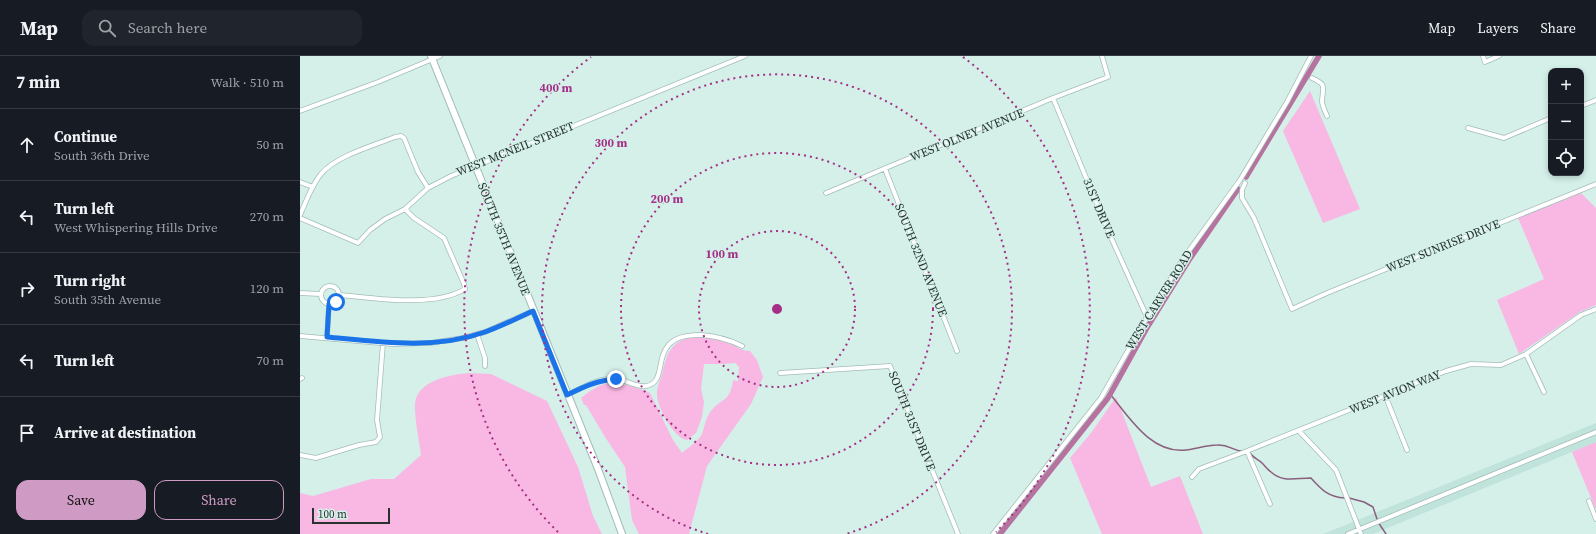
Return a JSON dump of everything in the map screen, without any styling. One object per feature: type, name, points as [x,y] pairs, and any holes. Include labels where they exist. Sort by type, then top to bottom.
[{"type":"street","points":[[300,111],[440,56]]},
{"type":"street","name":"WEST MCNEIL STREET","points":[[300,217],[358,243],[370,230],[385,219],[405,209],[428,188],[451,176],[745,56]]},
{"type":"street","name":"WEST OLNEY AVENUE","points":[[826,193],[1053,98],[1108,77],[1102,56]]},
{"type":"street","name":"WEST CARVER ROAD","points":[[993,534],[1101,398],[1147,317],[1183,260],[1240,180],[1287,102],[1311,56]]},
{"type":"street","points":[[1483,56],[1485,62],[1499,56]]},
{"type":"street","name":"SOUTH 35TH AVENUE","points":[[432,58],[474,166],[598,469],[622,534]]},
{"type":"street","points":[[1312,78],[1324,87],[1322,102],[1327,116]]},
{"type":"street","name":"31ST DRIVE","points":[[1053,98],[1108,233],[1147,317]]},
{"type":"street","points":[[1584,105],[1596,100]]},
{"type":"street","points":[[1468,128],[1504,138],[1548,119]]},
{"type":"street","points":[[300,217],[313,186],[321,174],[331,165],[346,156],[395,137],[401,136],[404,138],[418,172],[428,188]]},
{"type":"street","name":"SOUTH 32ND AVENUE","points":[[885,168],[957,351]]},
{"type":"street","points":[[300,182],[313,186]]},
{"type":"street","name":"WEST SUNRISE DRIVE","points":[[1245,184],[1242,190],[1242,198],[1254,218],[1292,310],[1327,293],[1596,184]]},
{"type":"street","points":[[340,295],[401,301],[429,299],[456,294],[465,290],[464,284],[444,238],[414,218],[405,209]]},
{"type":"street","points":[[331,285],[337,288],[340,295],[336,302],[329,304],[323,300],[321,294],[325,286],[331,285]]},
{"type":"street","points":[[300,294],[321,294]]},
{"type":"street","points":[[327,337],[329,304]]},
{"type":"street","name":"WEST AVION WAY","points":[[1192,477],[1199,469],[1248,451],[1446,371],[1471,364],[1501,364],[1526,354],[1581,315],[1596,309]]},
{"type":"street","points":[[300,336],[327,337],[383,343],[430,343],[477,334],[533,311]]},
{"type":"street","points":[[477,334],[485,358],[485,366]]},
{"type":"street","points":[[567,395],[593,383],[604,380],[616,379],[646,387],[654,383],[658,378],[659,368],[665,349],[671,341],[679,337],[692,335],[716,336],[730,339],[742,346]]},
{"type":"street","points":[[302,456],[316,458],[359,445],[376,442],[380,438],[378,420],[383,343]]},
{"type":"street","points":[[1526,354],[1544,392]]},
{"type":"street","name":"SOUTH 31ST DRIVE","points":[[780,373],[890,366],[958,534]]},
{"type":"street","points":[[1385,395],[1407,450]]},
{"type":"street","points":[[1299,430],[1336,470],[1361,534]]},
{"type":"street","points":[[1348,534],[1596,432]]},
{"type":"street","points":[[1248,451],[1270,504]]},
{"type":"street","points":[[1589,501],[1596,519]]},
{"type":"shaded area","points":[[1310,91],[1360,209],[1323,223],[1283,131]]},
{"type":"shaded area","points":[[1581,193],[1596,208],[1596,305],[1580,312],[1519,354],[1497,300],[1544,279],[1518,218]]},
{"type":"shaded area","points":[[696,337],[708,338],[728,343],[750,351],[757,360],[763,377],[751,404],[707,466],[689,534],[639,534],[632,520],[625,467],[586,405],[584,405],[581,398],[599,386],[612,383],[627,385],[650,393],[673,440],[682,453],[700,437],[711,411],[730,393],[733,380],[738,381],[739,367],[735,363],[704,364],[701,389],[704,402],[702,417],[696,433],[687,440],[677,434],[667,421],[659,406],[657,393],[666,360],[671,349],[680,341]]},
{"type":"shaded area","points":[[468,373],[491,374],[547,401],[578,467],[593,516],[602,534],[300,534],[300,493],[313,496],[371,479],[394,479],[421,455],[415,414],[417,395],[428,384],[436,380],[453,375]]},
{"type":"shaded area","points":[[1116,397],[1151,487],[1180,476],[1203,534],[1102,534],[1070,458],[1091,433]]},
{"type":"shaded area","points":[[1596,423],[1596,442],[1373,534],[1323,534]]},
{"type":"shaded area","points":[[1596,442],[1596,510],[1572,452]]},
{"type":"waterway","points":[[1246,177],[1319,56]]},
{"type":"waterway","points":[[1000,534],[1108,398],[1148,326],[1189,260],[1238,189]]},
{"type":"waterway","points":[[1110,394],[1133,423],[1152,440],[1162,446],[1173,450],[1186,450],[1221,445],[1243,451]]},
{"type":"waterway","points":[[1250,453],[1280,478],[1311,478],[1326,492],[1334,496],[1345,498]]},
{"type":"waterway","points":[[1349,498],[1364,502],[1373,507],[1378,522],[1386,534]]},
{"type":"route","points":[[336,302],[329,304],[327,337],[392,344],[430,343],[463,338],[485,332],[533,311],[567,395],[593,383],[616,379]]}]
